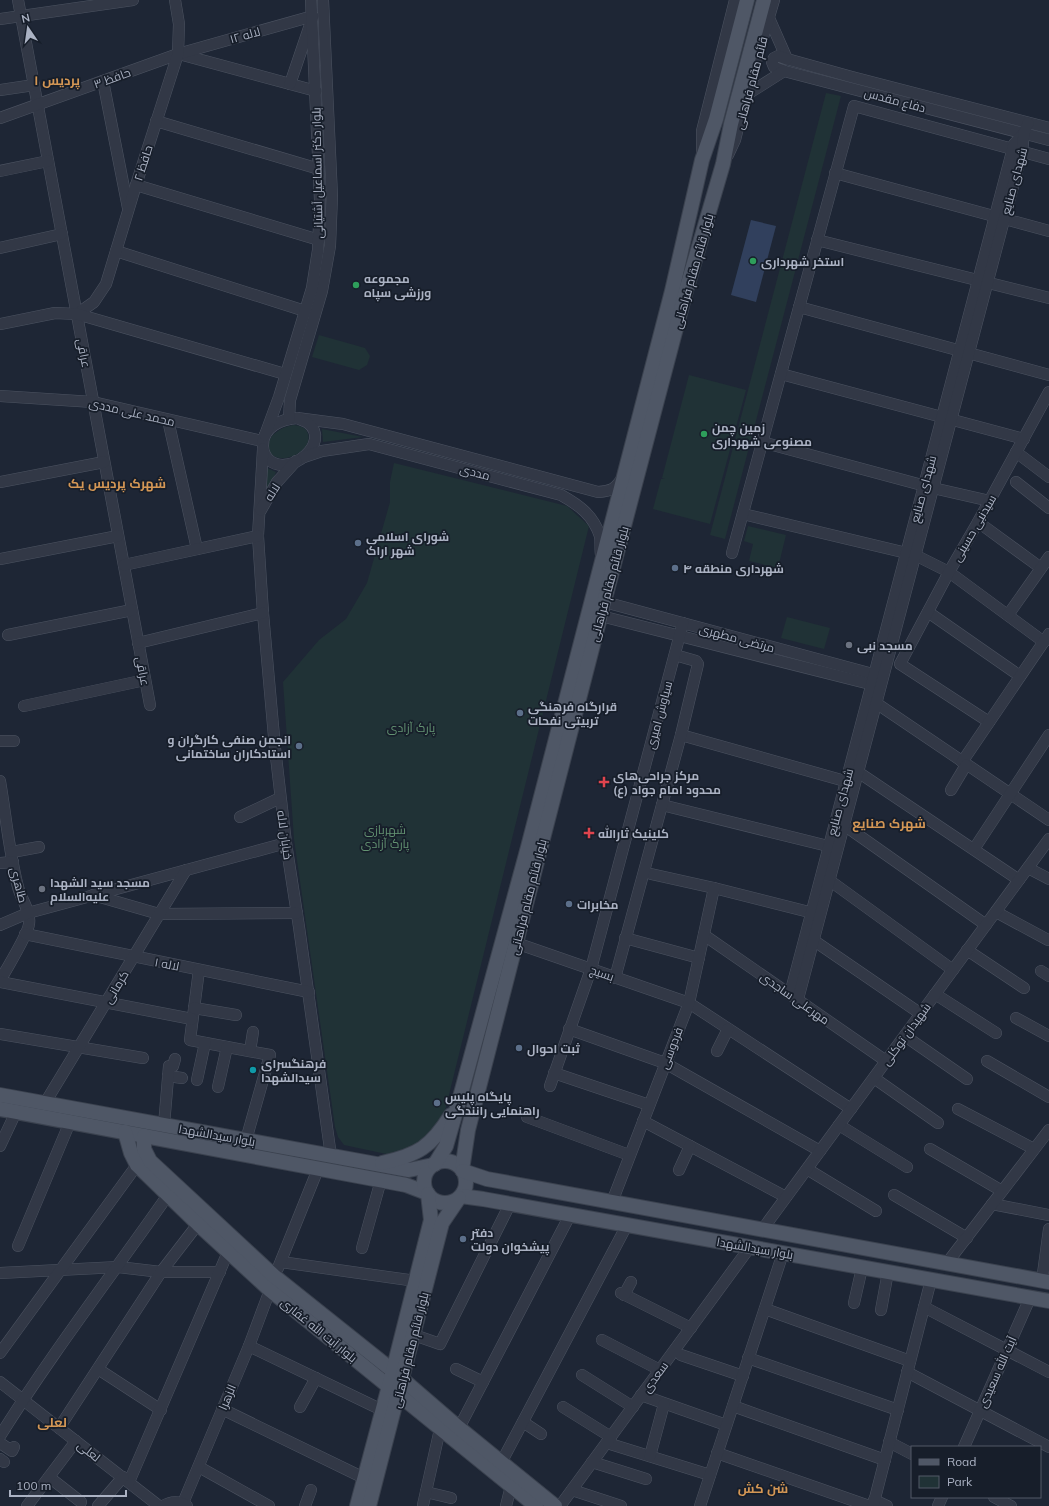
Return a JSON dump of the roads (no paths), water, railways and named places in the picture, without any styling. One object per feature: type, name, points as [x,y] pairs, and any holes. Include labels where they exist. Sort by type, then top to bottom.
[{"type":"main road","name":"بلوار قائم مقام فراهانی","points":[[463,1170],[468,1130],[516,943],[596,607],[601,564],[672,291],[702,160],[716,119],[747,0]]},
{"type":"main road","name":"بلوار قائم مقام فراهانی","points":[[434,1165],[446,1146],[459,1101],[528,847],[723,164],[731,124],[764,0]]},
{"type":"main road","name":"بلوار سیدالشهدا","points":[[0,1095],[409,1170],[434,1165]]},
{"type":"main road","points":[[376,1164],[404,1158],[422,1149],[434,1139],[459,1101]]},
{"type":"main road","name":"بلوار سیدالشهدا","points":[[0,1109],[381,1180],[406,1185],[428,1193]]},
{"type":"main road","points":[[70,1122],[76,1109]]},
{"type":"main road","name":"بلوار آیت الله غفاری","points":[[125,1132],[131,1153],[138,1165],[172,1190],[274,1276],[398,1376],[554,1506]]},
{"type":"main road","name":"بلوار آیت الله غفاری","points":[[144,1136],[144,1149],[146,1156],[198,1224],[270,1290],[536,1506]]},
{"type":"main road","points":[[440,1162],[450,1162],[455,1163],[463,1170],[466,1181],[464,1192],[460,1197],[449,1203],[443,1203],[437,1201],[428,1193],[424,1181],[429,1170],[434,1165],[440,1162]]},
{"type":"main road","points":[[406,1185],[409,1170]]},
{"type":"main road","name":"بلوار سیدالشهدا","points":[[463,1170],[486,1179],[1045,1282]]},
{"type":"main road","points":[[483,1199],[486,1179]]},
{"type":"main road","name":"بلوار قائم مقام فراهانی","points":[[369,1506],[398,1376],[416,1281],[431,1220],[428,1193]]},
{"type":"main road","name":"بلوار قائم مقام فراهانی","points":[[398,1376],[414,1335],[442,1223],[460,1197]]},
{"type":"main road","name":"بلوار سیدالشهدا","points":[[460,1197],[483,1199],[1049,1301]]},
{"type":"main road","points":[[931,1280],[947,1264]]},
{"type":"main road","points":[[1030,1298],[1045,1282]]},
{"type":"main road","name":"بلوار قائم مقام فراهانی","points":[[357,1506],[382,1410],[394,1391]]},
{"type":"street","name":"عراقی","points":[[18,0],[150,706]]},
{"type":"street","points":[[0,19],[132,0]]},
{"type":"street","name":"حافظ ۲","points":[[76,314],[94,302],[106,284],[178,54],[179,24],[176,0]]},
{"type":"street","name":"بلوار دکتر اسماعیل آشتیانی","points":[[263,442],[279,397],[312,288],[319,240],[319,169],[313,16],[311,0]]},
{"type":"street","name":"بلوار دکتر اسماعیل آشتیانی","points":[[293,418],[290,400],[322,291],[330,246],[332,196],[323,0]]},
{"type":"street","points":[[702,160],[702,131],[735,0]]},
{"type":"street","name":"قائم مقام فراهانی","points":[[723,164],[735,140],[746,95],[774,0]]},
{"type":"street","points":[[290,84],[313,16]]},
{"type":"street","name":"لاله ۱۲","points":[[178,54],[313,16]]},
{"type":"street","points":[[769,18],[788,59]]},
{"type":"street","points":[[178,54],[316,91]]},
{"type":"street","name":"حافظ ۳","points":[[0,118],[178,54]]},
{"type":"street","points":[[784,71],[774,67],[772,62],[774,58],[778,56],[788,59]]},
{"type":"street","name":"دفاع مقدس","points":[[788,59],[1026,128],[1049,140]]},
{"type":"street","points":[[746,95],[784,71]]},
{"type":"street","name":"دفاع مقدس","points":[[784,71],[1026,128],[1049,128]]},
{"type":"street","points":[[103,81],[128,210]]},
{"type":"street","points":[[0,90],[34,85]]},
{"type":"street","points":[[732,553],[854,106],[1049,159]]},
{"type":"street","points":[[156,121],[319,169]]},
{"type":"street","name":"شهدای صنایع","points":[[794,997],[999,217],[1026,128]]},
{"type":"street","points":[[0,171],[48,162]]},
{"type":"street","points":[[835,173],[1049,231]]},
{"type":"street","points":[[136,185],[319,240]]},
{"type":"street","points":[[0,248],[62,234]]},
{"type":"street","points":[[817,240],[1049,298]]},
{"type":"street","points":[[116,251],[305,311]]},
{"type":"street","points":[[799,307],[1049,375]]},
{"type":"street","points":[[0,324],[55,312],[76,314],[285,374]]},
{"type":"street","points":[[781,374],[1024,439]]},
{"type":"street","name":"سیدنبی حسینی","points":[[989,722],[900,664],[1016,452],[1045,408],[1049,392]]},
{"type":"street","name":"محمد علی مددی","points":[[0,396],[93,402],[263,442]]},
{"type":"street","points":[[293,418],[308,423],[313,429],[315,436],[313,445],[310,451],[300,459],[288,464],[275,463],[269,460],[263,442],[275,424],[293,418]]},
{"type":"street","name":"مددی","points":[[293,418],[343,424],[598,492],[608,491],[616,487],[624,475]]},
{"type":"street","points":[[168,420],[197,549]]},
{"type":"street","name":"لاله","points":[[259,512],[263,442]]},
{"type":"street","points":[[762,442],[990,501]]},
{"type":"street","name":"مددی","points":[[300,459],[322,451],[369,444],[561,495],[578,505],[593,521],[600,537],[601,564]]},
{"type":"street","points":[[1016,452],[1049,477]]},
{"type":"street","name":"لاله","points":[[259,512],[277,482],[300,459]]},
{"type":"street","points":[[0,482],[104,462]]},
{"type":"street","points":[[1016,482],[1049,508]]},
{"type":"street","points":[[578,486],[582,493],[582,502],[578,505]]},
{"type":"street","name":"خیابان لاله","points":[[259,512],[258,536],[263,613],[280,798],[309,992],[331,1156]]},
{"type":"street","points":[[743,514],[911,554],[949,572],[1046,644],[1020,676],[989,722],[964,763],[951,790]]},
{"type":"street","points":[[978,522],[1041,568]]},
{"type":"street","points":[[0,559],[118,536]]},
{"type":"street","points":[[124,566],[258,536]]},
{"type":"street","name":"شهدای صنایع","points":[[799,975],[813,940],[816,914],[829,880],[833,848],[844,825],[850,783],[858,772],[876,704],[877,680],[892,640],[911,554]]},
{"type":"street","points":[[1008,615],[1049,557]]},
{"type":"street","name":"مرتضی مطهری","points":[[596,607],[684,623],[877,680]]},
{"type":"street","name":"مرتضی مطهری","points":[[596,607],[680,636],[877,680]]},
{"type":"street","points":[[8,635],[132,610]]},
{"type":"street","points":[[928,612],[1020,676]]},
{"type":"street","points":[[138,643],[263,613]]},
{"type":"street","name":"سیاوش امیری","points":[[550,1086],[591,969],[684,623]]},
{"type":"street","points":[[892,640],[909,648]]},
{"type":"street","points":[[615,978],[681,735],[698,664],[696,661],[675,655]]},
{"type":"street","points":[[24,706],[145,680]]},
{"type":"street","points":[[876,704],[1049,820]]},
{"type":"street","points":[[681,735],[850,783]]},
{"type":"street","points":[[974,849],[1049,735]]},
{"type":"street","points":[[0,741],[14,740]]},
{"type":"street","points":[[858,772],[1019,880]]},
{"type":"street","name":"طاهری","points":[[0,782],[4,826],[18,888],[30,922],[0,981]]},
{"type":"street","points":[[240,817],[280,798]]},
{"type":"street","points":[[662,805],[833,848]]},
{"type":"street","points":[[844,825],[986,925]]},
{"type":"street","name":"شهیدان توکلی","points":[[762,1230],[1049,839]]},
{"type":"street","points":[[0,925],[28,913],[286,843]]},
{"type":"street","points":[[0,863],[39,847]]},
{"type":"street","points":[[1028,868],[1049,879]]},
{"type":"street","name":"کرمانی","points":[[45,1103],[186,870]]},
{"type":"street","points":[[651,874],[714,888],[816,914]]},
{"type":"street","points":[[829,880],[953,970]]},
{"type":"street","name":"فردوسی","points":[[612,1202],[689,1003],[714,888]]},
{"type":"street","points":[[92,895],[159,914],[297,914]]},
{"type":"street","points":[[996,912],[1048,940]]},
{"type":"street","name":"لاله ۱","points":[[25,934],[309,992]]},
{"type":"street","name":"مهرعلی ساجدی","points":[[704,934],[886,1061]]},
{"type":"street","points":[[626,938],[699,958]]},
{"type":"street","points":[[813,940],[921,1014]]},
{"type":"street","name":"بسیج","points":[[516,943],[689,1003],[851,1109]]},
{"type":"street","points":[[967,950],[1024,988]]},
{"type":"street","points":[[199,970],[190,1040],[270,1055],[246,1140]]},
{"type":"street","points":[[0,981],[192,1019]]},
{"type":"street","points":[[935,994],[996,1033]]},
{"type":"street","points":[[194,1008],[236,1015]]},
{"type":"street","points":[[1016,1018],[1049,1036]]},
{"type":"street","points":[[569,1029],[665,1063],[820,1151]]},
{"type":"street","points":[[717,1051],[728,1029]]},
{"type":"street","points":[[250,1052],[253,1032]]},
{"type":"street","points":[[0,1034],[143,1058]]},
{"type":"street","points":[[904,1036],[966,1079]]},
{"type":"street","points":[[197,1080],[205,1043]]},
{"type":"street","points":[[218,1087],[227,1047]]},
{"type":"street","points":[[164,1125],[169,1066],[173,1066],[175,1059]]},
{"type":"street","points":[[987,1061],[1049,1097]]},
{"type":"street","points":[[554,1073],[649,1105]]},
{"type":"street","points":[[168,1076],[182,1078]]},
{"type":"street","points":[[874,1078],[938,1122]]},
{"type":"street","points":[[958,1109],[1034,1149]]},
{"type":"street","points":[[0,1146],[16,1112]]},
{"type":"street","points":[[527,1117],[629,1155]]},
{"type":"street","points":[[643,1121],[786,1197]]},
{"type":"street","points":[[18,1246],[70,1122]]},
{"type":"street","points":[[839,1125],[907,1167]]},
{"type":"street","points":[[947,1264],[1049,1130]]},
{"type":"street","points":[[679,1170],[690,1146]]},
{"type":"street","points":[[930,1149],[1002,1191]]},
{"type":"street","points":[[0,1353],[138,1165]]},
{"type":"street","points":[[274,1276],[281,1262],[318,1168]]},
{"type":"street","points":[[807,1169],[876,1211]]},
{"type":"street","points":[[362,1248],[381,1180]]},
{"type":"street","points":[[0,1436],[23,1400],[172,1190]]},
{"type":"street","points":[[894,1195],[967,1238]]},
{"type":"street","points":[[414,1335],[440,1344],[510,1204]]},
{"type":"street","points":[[992,1204],[1049,1215]]},
{"type":"street","points":[[459,1428],[570,1215]]},
{"type":"street","points":[[59,1428],[161,1272],[198,1224]]},
{"type":"street","points":[[501,1463],[627,1225]]},
{"type":"street","points":[[1045,1282],[1049,1229]]},
{"type":"street","name":"سعدی","points":[[560,1506],[750,1247]]},
{"type":"street","points":[[98,1506],[126,1480],[160,1410],[228,1252]]},
{"type":"street","points":[[700,1506],[783,1253]]},
{"type":"street","points":[[281,1262],[416,1281]]},
{"type":"street","points":[[1,1275],[118,1267],[161,1272],[220,1272]]},
{"type":"street","points":[[854,1303],[862,1268]]},
{"type":"street","points":[[881,1310],[888,1272]]},
{"type":"street","points":[[872,1504],[885,1460],[931,1280]]},
{"type":"street","points":[[631,1282],[623,1294],[691,1328]]},
{"type":"street","name":"الزهرا","points":[[185,1505],[270,1290]]},
{"type":"street","name":"آیت الله سعیدی","points":[[964,1446],[1030,1298]]},
{"type":"street","points":[[924,1307],[1049,1372]]},
{"type":"street","points":[[765,1309],[910,1361]]},
{"type":"street","points":[[602,1340],[660,1370]]},
{"type":"street","points":[[249,1346],[382,1410]]},
{"type":"street","points":[[681,1355],[743,1376]]},
{"type":"street","points":[[748,1358],[898,1410]]},
{"type":"street","points":[[98,1369],[160,1410]]},
{"type":"street","points":[[456,1369],[483,1382]]},
{"type":"street","points":[[907,1372],[1049,1447]]},
{"type":"street","points":[[582,1375],[633,1406]]},
{"type":"street","points":[[300,1407],[316,1378]]},
{"type":"street","name":"لعلی","points":[[0,1382],[159,1506]]},
{"type":"street","points":[[641,1395],[726,1425]]},
{"type":"street","points":[[650,1456],[664,1404]]},
{"type":"street","points":[[733,1406],[885,1460]]},
{"type":"street","points":[[563,1407],[609,1440],[650,1456],[710,1475]]},
{"type":"street","points":[[222,1409],[364,1478]]},
{"type":"street","points":[[523,1422],[541,1434]]},
{"type":"street","points":[[423,1505],[440,1429]]},
{"type":"street","points":[[27,1506],[76,1441]]},
{"type":"street","points":[[889,1442],[911,1453]]},
{"type":"street","points":[[0,1443],[12,1451],[14,1447]]},
{"type":"street","points":[[717,1453],[872,1504],[887,1506]]},
{"type":"street","points":[[592,1462],[646,1479]]},
{"type":"street","points":[[199,1467],[269,1506]]},
{"type":"street","points":[[49,1477],[81,1502]]},
{"type":"street","points":[[506,1506],[511,1486]]},
{"type":"street","points":[[305,1506],[310,1490]]},
{"type":"street","points":[[572,1490],[621,1506]]},
{"type":"street","points":[[426,1492],[451,1498]]},
{"type":"street","points":[[996,1498],[1011,1506]]},
{"type":"street","points":[[163,1506],[174,1502],[185,1505]]},
{"type":"water","name":"استخر شهرداری","points":[[751,220],[776,226],[756,302],[731,295]]},
{"type":"place","name":"استخر شهرداری","points":[[753,261]]},
{"type":"place","name":"مجموعه ورزشی سپاه","points":[[356,285]]},
{"type":"place","name":"زمین چمن مصنوعی شهرداری","points":[[704,434]]},
{"type":"place","name":"شورای اسلامی شهر اراک","points":[[358,543]]},
{"type":"place","name":"شهرداری منطقه ۴","points":[[675,568]]},
{"type":"place","name":"مسجد نبی","points":[[849,645]]},
{"type":"place","name":"قرارگاه فرهنگی تربیتی نفحات","points":[[520,713]]},
{"type":"place","name":"انجمن صنفی کارگران و استادکاران ساختمانی","points":[[299,746]]},
{"type":"place","name":"مرکز جراحی‌های محدود امام جواد (ع)","points":[[604,782]]},
{"type":"place","name":"کلینیک ثارالله","points":[[589,833]]},
{"type":"place","name":"مسجد سید الشهدا علیه‌السلام","points":[[42,889]]},
{"type":"place","name":"مخابرات","points":[[569,904]]},
{"type":"place","name":"ثبت احوال","points":[[519,1048]]},
{"type":"place","name":"فرهنگسرای سیدالشهدا","points":[[253,1070]]},
{"type":"place","name":"پایگاه پلیس راهنمایی رانندگی","points":[[437,1103]]},
{"type":"place","name":"دفتر پیشخوان دولت","points":[[463,1239]]},
{"type":"district","name":"پردیس ۱","points":[[57,80]]},
{"type":"district","name":"شهرک پردیس یک","points":[[117,483]]},
{"type":"district","name":"شهرک صنایع","points":[[889,823]]},
{"type":"district","name":"لعلی","points":[[52,1422]]},
{"type":"district","name":"شن کش","points":[[763,1488]]},
{"type":"park label","name":"پارک آزادی","points":[[411,727]]},
{"type":"park label","name":"شهربازی پارک آزادی","points":[[385,836]]}]
